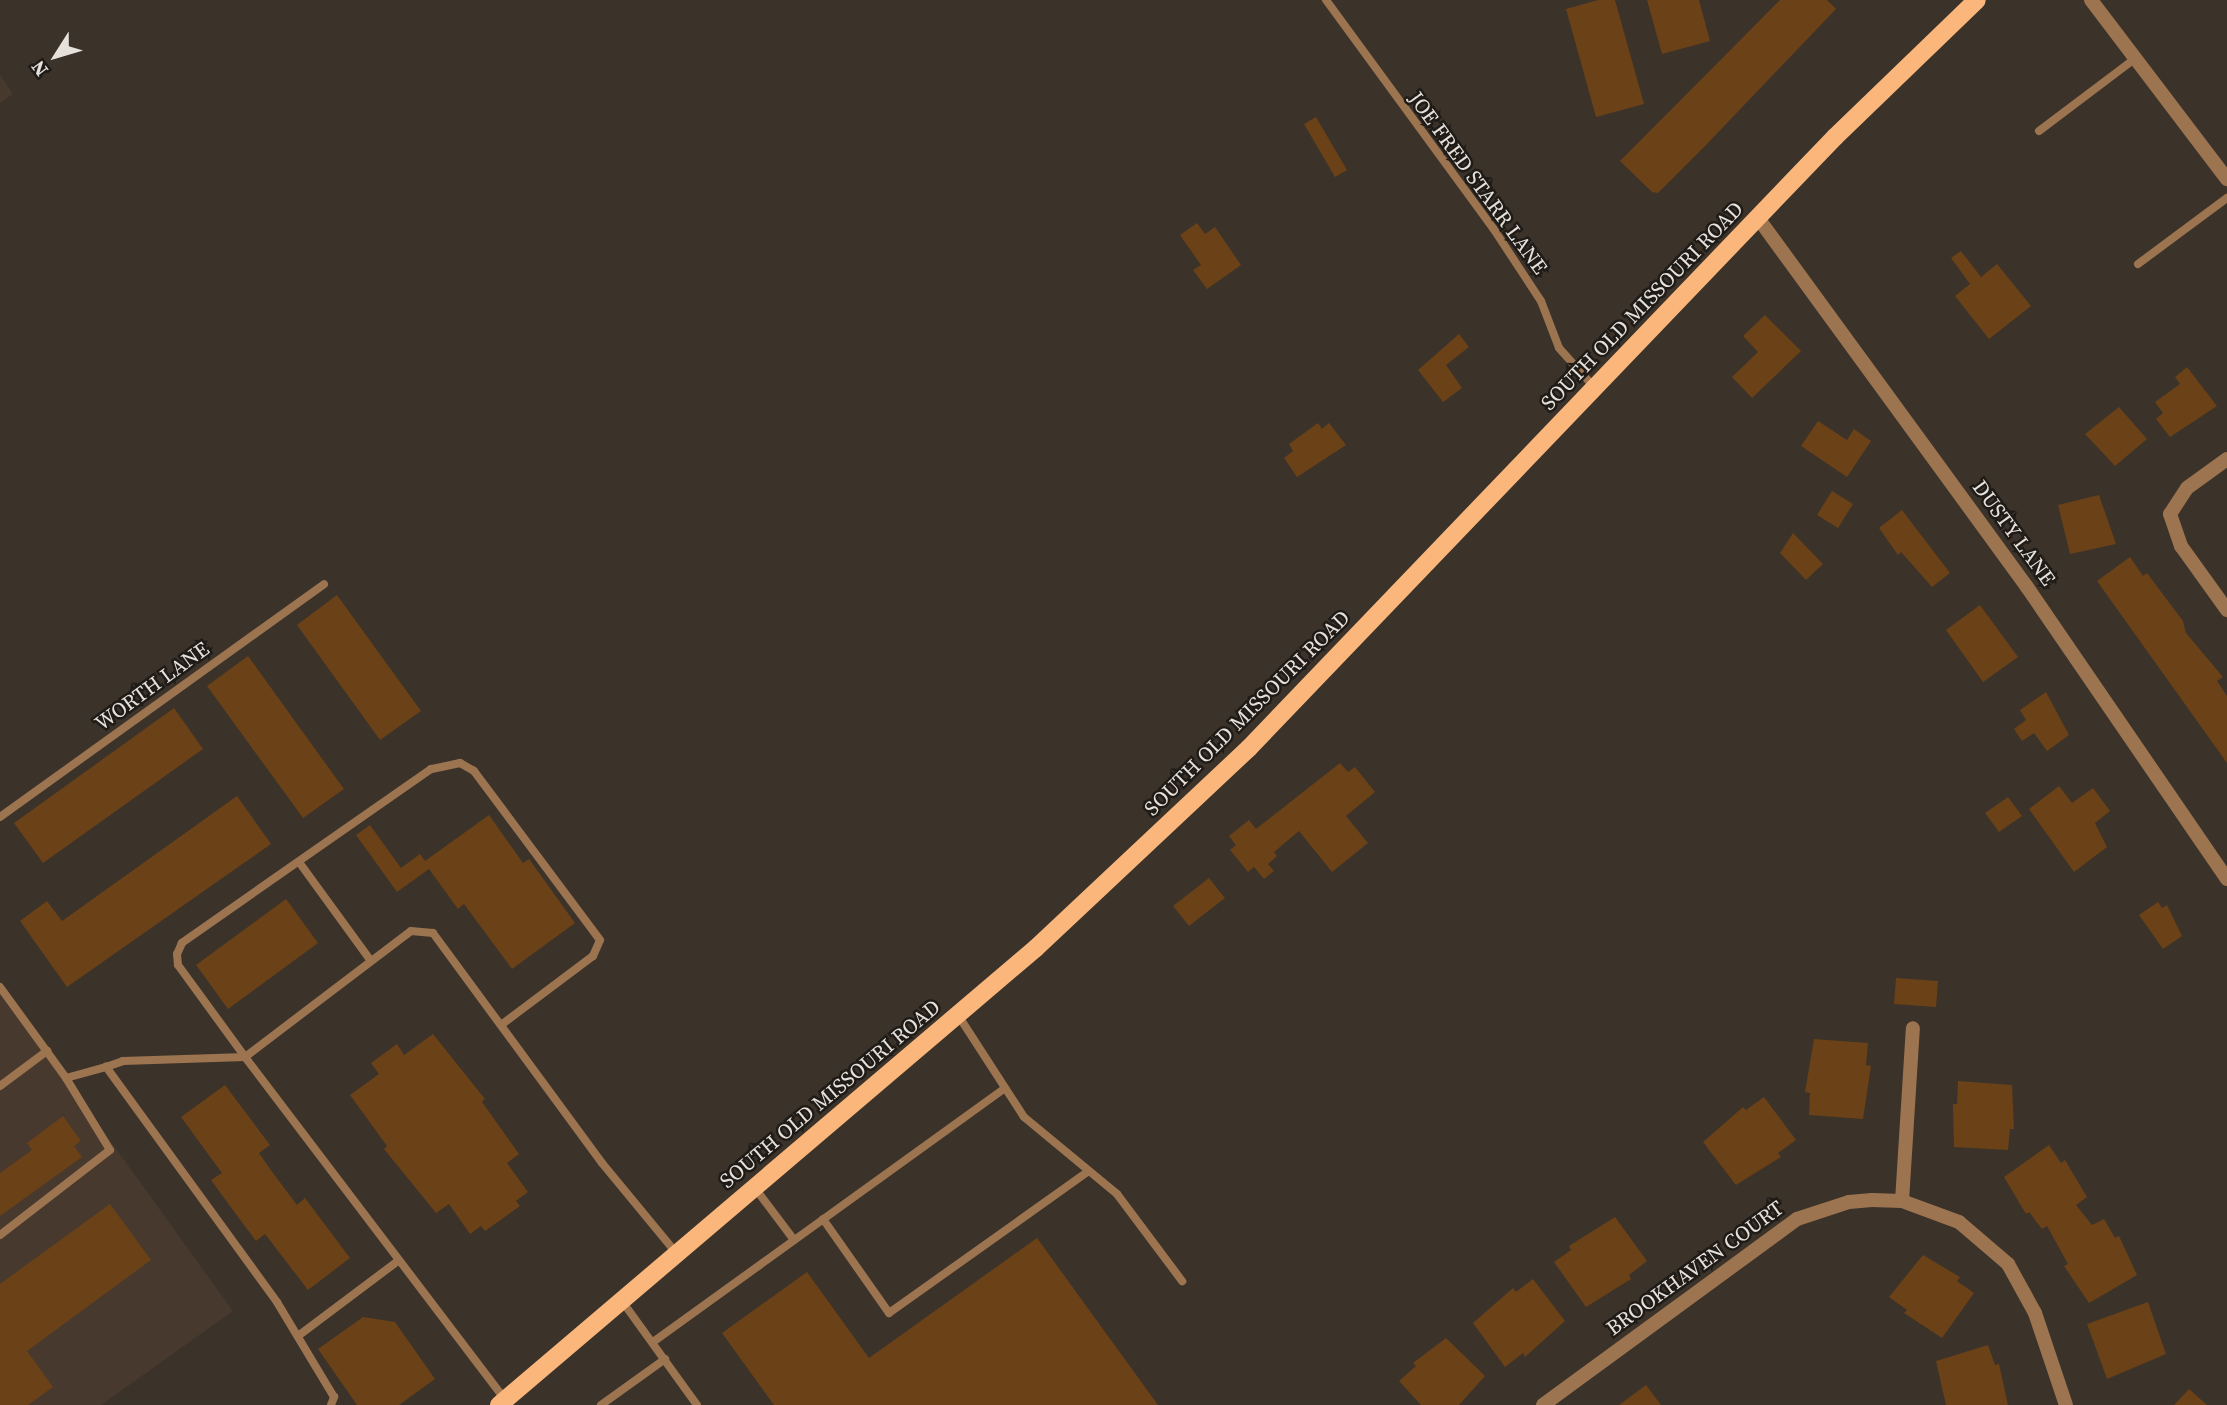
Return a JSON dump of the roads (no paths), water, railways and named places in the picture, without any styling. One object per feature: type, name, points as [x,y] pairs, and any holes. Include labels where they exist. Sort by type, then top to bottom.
[{"type":"main road","name":"SOUTH OLD MISSOURI ROAD","points":[[502,1403],[1037,948],[1249,748],[1758,218],[1977,0]]},
{"type":"street","points":[[2091,0],[2227,179]]},
{"type":"street","name":"DUSTY LANE","points":[[1758,218],[2027,586],[2227,879]]},
{"type":"street","points":[[2227,459],[2187,488],[2170,514],[2181,546],[2227,610]]},
{"type":"street","points":[[1902,1201],[1913,1028]]},
{"type":"street","name":"BROOKHAVEN COURT","points":[[1543,1405],[1797,1219],[1849,1202],[1902,1201],[1959,1222],[2008,1264],[2035,1313],[2066,1405]]},
{"type":"lane","name":"JOE FRED STARR LANE","points":[[1325,0],[1444,168],[1493,228],[1541,301],[1559,348],[1595,388]]},
{"type":"lane","points":[[2039,131],[2136,58]]},
{"type":"lane","points":[[2138,264],[2227,198]]},
{"type":"lane","name":"WORTH LANE","points":[[0,817],[324,584]]},
{"type":"lane","points":[[501,1026],[593,956],[600,940],[474,771],[453,762],[431,769],[182,943],[178,965],[502,1403]]},
{"type":"lane","points":[[299,862],[371,961]]},
{"type":"lane","points":[[66,1078],[122,1061],[244,1057],[411,932],[433,933],[602,1163],[677,1254]]},
{"type":"lane","points":[[0,987],[66,1078],[110,1150],[0,1235]]},
{"type":"lane","points":[[958,1015],[1024,1117],[1117,1194],[1182,1281]]},
{"type":"lane","points":[[0,1086],[47,1051]]},
{"type":"lane","points":[[106,1067],[298,1336],[334,1396],[331,1405]]},
{"type":"lane","points":[[653,1342],[1005,1088]]},
{"type":"lane","points":[[822,1219],[889,1313],[1089,1171]]},
{"type":"lane","points":[[755,1188],[794,1240]]},
{"type":"lane","points":[[298,1336],[398,1261]]},
{"type":"lane","points":[[622,1301],[697,1405]]},
{"type":"lane","points":[[601,1405],[665,1359]]}]
